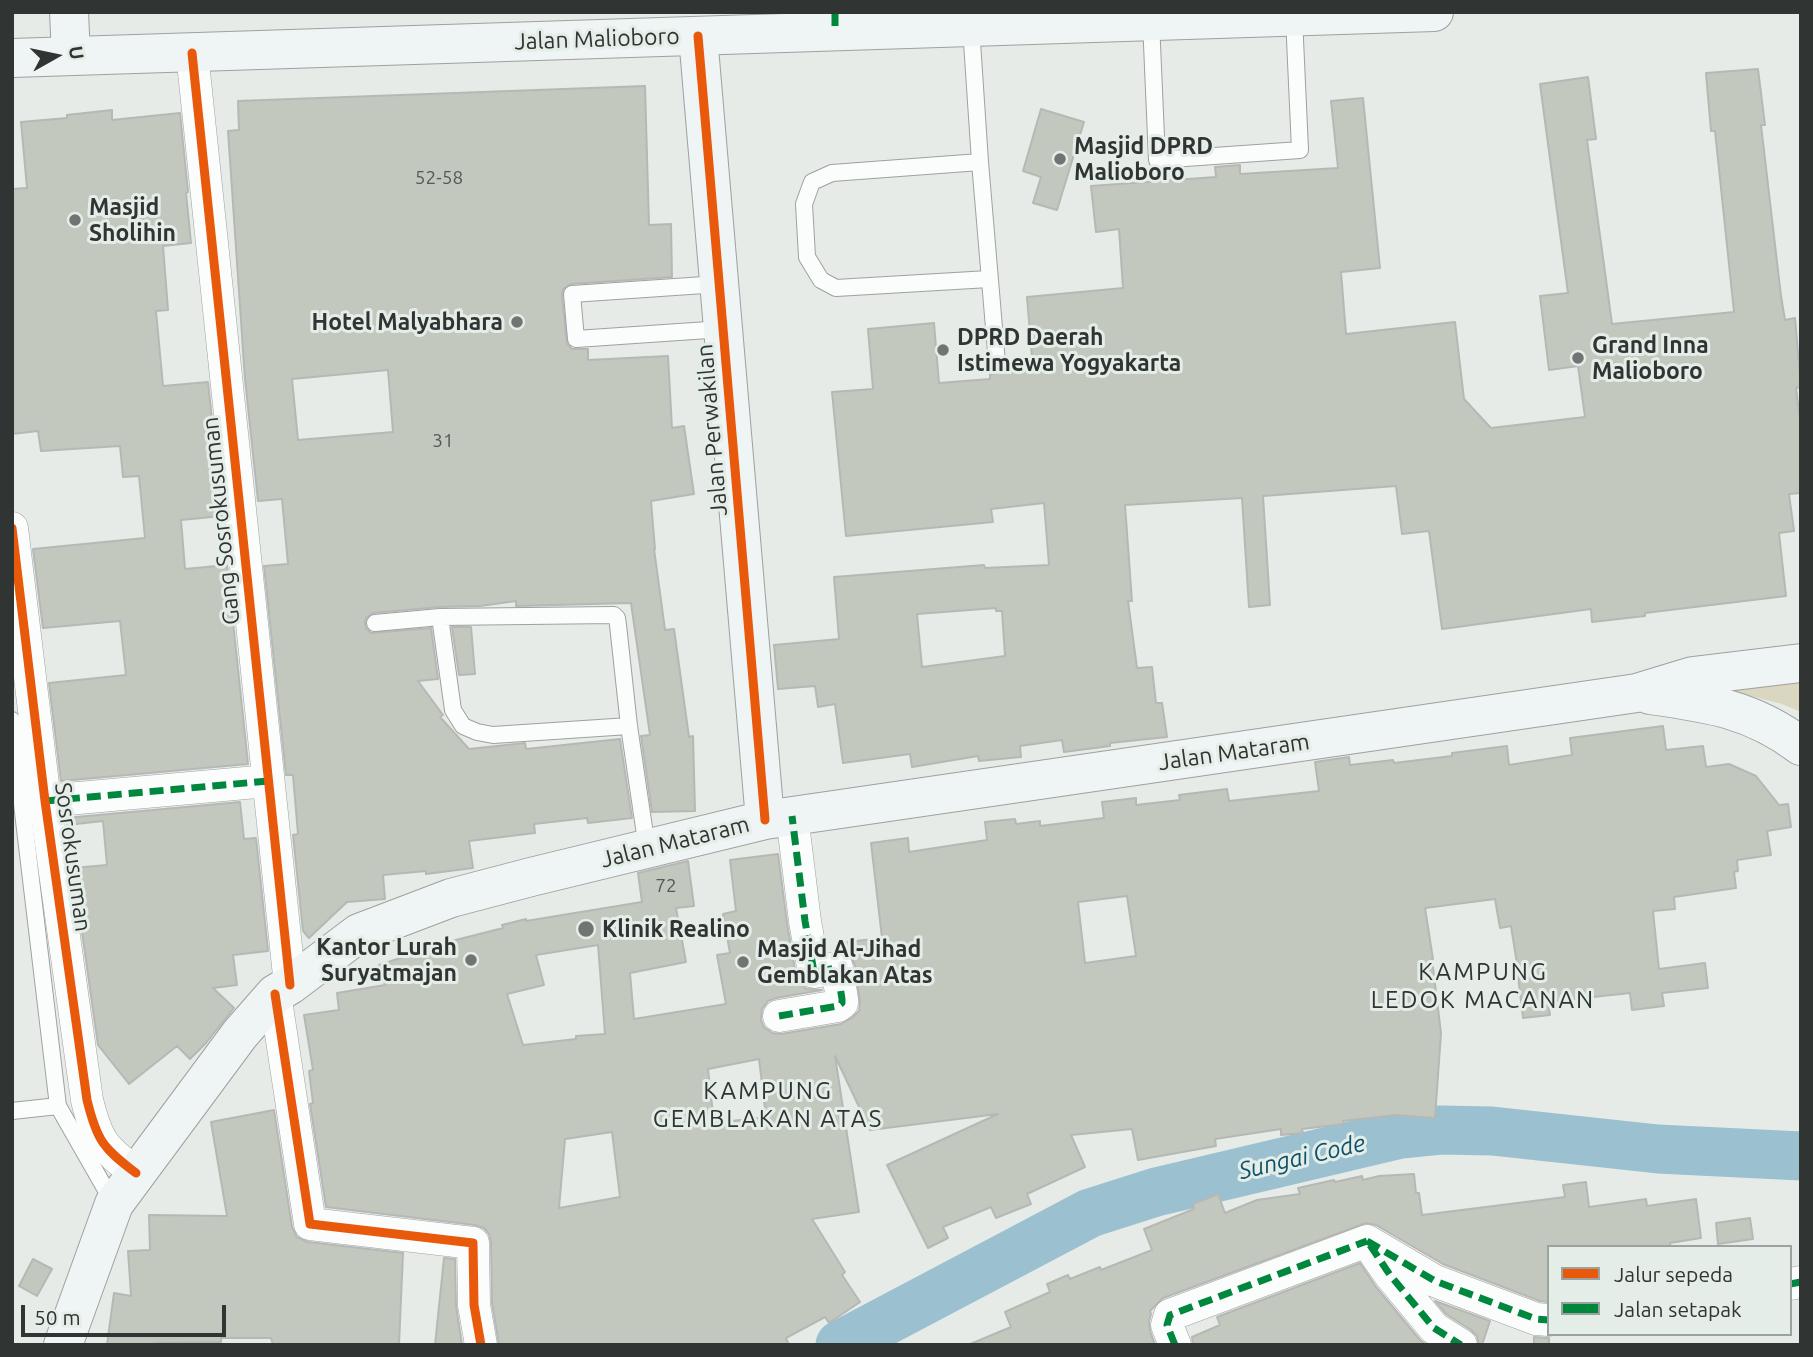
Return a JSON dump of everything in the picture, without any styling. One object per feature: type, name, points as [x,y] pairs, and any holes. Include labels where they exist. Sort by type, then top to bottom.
[{"type":"main road","points":[[69,12],[71,56]]},
{"type":"main road","name":"Jalan Malioboro","points":[[12,58],[698,36],[835,22],[971,27],[1095,18],[1151,21],[1434,12]]},
{"type":"main road","name":"Jalan Perwakilan","points":[[698,36],[723,328],[778,818]]},
{"type":"main road","name":"Jalan Mataram","points":[[63,1345],[114,1203],[240,1034],[282,989],[359,933],[451,898],[778,818],[1637,693],[1693,676],[1801,663]]},
{"type":"main road","name":"Jalan Mataram","points":[[1637,693],[1731,709],[1763,723],[1801,746]]},
{"type":"street","name":"Gang Sosrokusuman","points":[[192,53],[268,781],[282,989],[310,1224],[473,1243],[474,1305],[481,1345]]},
{"type":"street","name":"Sosrokusuman","points":[[12,528],[45,801],[87,1100],[98,1137],[106,1149],[136,1173]]},
{"type":"street","points":[[45,801],[268,781]]},
{"type":"street","points":[[778,818],[805,921],[814,972],[837,968],[842,999],[838,1006],[779,1016]]},
{"type":"street","points":[[1367,1241],[1435,1281],[1536,1319],[1547,1320]]},
{"type":"street","points":[[1175,1345],[1167,1325],[1170,1315],[1367,1241]]},
{"type":"street","points":[[1367,1241],[1390,1275],[1434,1328],[1461,1345]]},
{"type":"lane","points":[[1151,21],[1157,160],[1300,150],[1294,17]]},
{"type":"lane","points":[[971,27],[997,363]]},
{"type":"lane","points":[[980,162],[832,173],[812,182],[804,204],[807,257],[821,280],[836,288],[989,279]]},
{"type":"lane","points":[[719,284],[572,293],[576,339],[723,328]]},
{"type":"lane","points":[[375,623],[440,617],[614,615],[618,625],[629,726],[647,848]]},
{"type":"lane","points":[[440,617],[453,710],[463,726],[493,735],[629,726]]},
{"type":"lane","points":[[12,720],[58,1106],[114,1203]]},
{"type":"lane","points":[[12,1111],[58,1106]]},
{"type":"shaded area","points":[[1801,681],[1801,712],[1782,704],[1731,691]]},
{"type":"building","points":[[1758,69],[1765,125],[1761,125],[1781,296],[1785,320],[1795,318],[1801,386],[1796,388],[1801,427],[1801,493],[1789,494],[1794,531],[1779,533],[1786,596],[1592,622],[1591,609],[1442,629],[1429,531],[1402,534],[1396,486],[1263,496],[1270,605],[1249,607],[1242,498],[1125,505],[1132,601],[1128,601],[1137,668],[1152,667],[1156,703],[1162,703],[1167,737],[1110,743],[1110,746],[1064,752],[1062,740],[1020,746],[1021,757],[979,761],[978,756],[912,767],[910,754],[843,763],[835,704],[818,707],[815,686],[778,689],[774,645],[839,639],[834,577],[984,565],[985,568],[1049,565],[1044,503],[991,509],[993,522],[846,536],[832,392],[873,389],[868,329],[934,323],[939,383],[990,379],[990,374],[1033,369],[1027,297],[1123,288],[1119,229],[1096,232],[1091,186],[1216,177],[1215,167],[1240,165],[1240,174],[1338,168],[1331,101],[1363,98],[1380,268],[1341,272],[1346,334],[1455,322],[1464,399],[1491,428],[1585,417],[1578,366],[1549,370],[1540,296],[1568,293],[1540,84],[1588,77],[1596,139],[1587,140],[1612,324],[1734,312],[1715,131],[1711,131],[1706,73]],"holes":[[[996,608],[996,611],[1002,611],[1005,656],[922,667],[917,614]]]},
{"type":"building","points":[[645,86],[649,225],[671,224],[672,277],[571,284],[563,289],[562,295],[567,344],[572,349],[588,349],[588,360],[668,356],[672,428],[684,426],[694,494],[651,501],[654,549],[665,630],[674,629],[689,737],[693,736],[695,811],[652,812],[641,736],[650,735],[631,603],[516,606],[516,601],[373,613],[366,618],[365,623],[371,633],[431,628],[438,679],[418,681],[443,715],[440,717],[469,749],[525,743],[526,749],[620,739],[632,818],[588,823],[587,818],[534,824],[535,833],[469,841],[473,868],[426,874],[426,871],[383,875],[385,899],[347,902],[309,938],[303,931],[293,835],[298,834],[293,775],[286,775],[264,566],[288,564],[282,499],[258,501],[245,379],[228,131],[239,130],[238,101]],"holes":[[[388,370],[393,432],[298,440],[292,379]]]},
{"type":"building","name":"Masjid DPRD Malioboro","points":[[1041,109],[1084,122],[1057,210],[1033,203],[1041,177],[1023,171]]},
{"type":"building","points":[[112,110],[112,120],[180,113],[191,243],[163,246],[168,310],[156,311],[163,386],[208,382],[222,516],[181,520],[185,569],[227,565],[248,764],[61,781],[49,683],[126,675],[120,621],[43,628],[33,549],[145,538],[139,476],[123,477],[120,446],[41,451],[38,431],[12,434],[12,189],[27,188],[21,122]]},
{"type":"building","points":[[452,627],[471,627],[475,674],[459,675]]},
{"type":"building","points":[[1663,726],[1666,750],[1703,746],[1706,767],[1729,764],[1756,776],[1779,805],[1788,804],[1791,827],[1767,831],[1771,855],[1737,860],[1738,871],[1734,872],[1736,888],[1674,897],[1675,909],[1653,911],[1659,969],[1705,963],[1708,988],[1662,993],[1664,1006],[1632,1010],[1630,993],[1548,1002],[1550,1015],[1523,1018],[1511,926],[1500,928],[1495,899],[1425,908],[1441,1033],[1435,1118],[1396,1115],[1343,1121],[1344,1124],[1302,1129],[1303,1133],[1281,1135],[1281,1129],[1215,1139],[1216,1146],[1138,1160],[1132,1129],[1071,1135],[1085,1167],[1027,1194],[1031,1204],[996,1218],[991,1207],[943,1227],[948,1238],[928,1248],[887,1165],[998,1114],[870,1130],[835,1056],[859,1212],[812,1219],[860,1302],[829,1323],[825,1317],[786,1338],[789,1345],[499,1345],[492,1303],[491,1242],[484,1228],[326,1207],[310,1104],[313,1103],[309,1071],[313,1070],[304,1015],[339,1010],[337,993],[385,985],[379,965],[526,919],[642,902],[638,873],[688,861],[694,906],[676,908],[686,962],[630,973],[634,1019],[726,1004],[717,955],[730,953],[723,914],[736,911],[730,860],[778,854],[796,976],[800,984],[807,989],[822,990],[768,1001],[762,1009],[761,1020],[764,1027],[772,1033],[781,1034],[841,1024],[859,1011],[860,1003],[855,965],[849,955],[847,942],[882,938],[871,843],[908,838],[909,852],[987,840],[985,822],[1015,819],[1016,824],[1040,821],[1040,826],[1104,818],[1102,802],[1136,798],[1136,805],[1180,800],[1179,795],[1227,789],[1229,801],[1319,791],[1315,762],[1349,757],[1350,765],[1393,760],[1394,763],[1507,746],[1509,765],[1572,755],[1570,738]],"holes":[[[1127,896],[1136,956],[1085,963],[1078,902]],[[598,945],[605,1034],[523,1045],[507,994],[544,985],[536,955]],[[759,1059],[766,1117],[714,1123],[708,1069]],[[612,1132],[620,1197],[559,1208],[565,1139]]]},
{"type":"building","points":[[240,802],[244,839],[256,838],[268,951],[233,955],[237,985],[213,988],[234,1008],[190,1059],[177,1046],[129,1084],[98,1045],[73,868],[107,865],[103,821],[67,825],[66,818]]},
{"type":"building","points":[[274,1110],[292,1227],[297,1237],[308,1242],[403,1253],[399,1345],[273,1345],[271,1338],[221,1338],[221,1342],[107,1345],[114,1293],[131,1296],[128,1251],[150,1250],[149,1215],[227,1216],[211,1122]]},
{"type":"building","points":[[1414,1174],[1422,1215],[1565,1197],[1563,1185],[1586,1182],[1589,1207],[1646,1199],[1647,1206],[1696,1199],[1701,1238],[1670,1245],[1547,1245],[1547,1302],[1443,1264],[1376,1225],[1366,1223],[1163,1298],[1150,1311],[1150,1331],[1155,1345],[968,1345],[1011,1327],[1005,1312],[1050,1292],[1047,1284],[1068,1275],[1070,1279],[1100,1267],[1101,1270],[1152,1250],[1144,1229],[1194,1209],[1193,1204],[1218,1194],[1225,1213],[1257,1200],[1300,1194],[1298,1188],[1334,1180],[1335,1182],[1362,1176],[1363,1180],[1379,1176]]},
{"type":"building","points":[[1750,1218],[1753,1239],[1718,1244],[1716,1223]]},
{"type":"building","points":[[444,1258],[455,1259],[456,1306],[462,1345],[435,1345]]},
{"type":"building","points":[[33,1259],[52,1269],[37,1296],[19,1286]]},
{"type":"building","points":[[1360,1263],[1376,1287],[1426,1345],[1193,1345],[1192,1337],[1220,1325],[1217,1317]]},
{"type":"building","points":[[1435,1301],[1490,1321],[1482,1345],[1479,1345],[1477,1336],[1471,1330],[1446,1314]]},
{"type":"building","points":[[1534,1337],[1549,1338],[1549,1345],[1534,1345]]},
{"type":"waterway","name":"Sungai Code","points":[[840,1345],[1090,1213],[1156,1192],[1401,1134],[1441,1130],[1492,1131],[1658,1149],[1801,1156]]},
{"type":"marked path","points":[[835,12],[835,32]]},
{"type":"marked path","points":[[45,801],[268,781]]},
{"type":"marked path","points":[[779,1016],[838,1006],[842,1003],[837,968],[814,972],[792,816]]},
{"type":"marked path","points":[[1367,1241],[1435,1281],[1536,1319],[1547,1320]]},
{"type":"marked path","points":[[1175,1345],[1167,1325],[1170,1315],[1367,1241]]},
{"type":"marked path","points":[[1370,1245],[1390,1275],[1434,1328],[1461,1345]]},
{"type":"marked path","points":[[1792,1284],[1801,1282]]},
{"type":"cycle path","points":[[698,36],[765,820]]},
{"type":"cycle path","points":[[192,53],[290,985]]},
{"type":"cycle path","points":[[12,528],[45,801],[87,1100],[98,1135],[109,1150],[136,1173]]},
{"type":"cycle path","points":[[275,994],[310,1224],[473,1243],[474,1305],[481,1345]]},
{"type":"place","name":"Masjid DPRD Malioboro","points":[[1060,159]]},
{"type":"place","name":"Masjid Sholihin","points":[[75,220]]},
{"type":"place","name":"Hotel Malyabhara","points":[[517,322]]},
{"type":"place","name":"DPRD Daerah Istimewa Yogyakarta","points":[[943,350]]},
{"type":"place","name":"Grand Inna Malioboro","points":[[1578,358]]},
{"type":"place","name":"Klinik Realino","points":[[586,929]]},
{"type":"place","name":"Kantor Lurah Suryatmajan","points":[[471,960]]},
{"type":"place","name":"Masjid Al-Jihad Gemblakan Atas","points":[[743,962]]},
{"type":"district","name":"KAMPUNG LEDOK MACANAN","points":[[1483,986]]},
{"type":"district","name":"KAMPUNG GEMBLAKAN ATAS","points":[[768,1105]]}]
